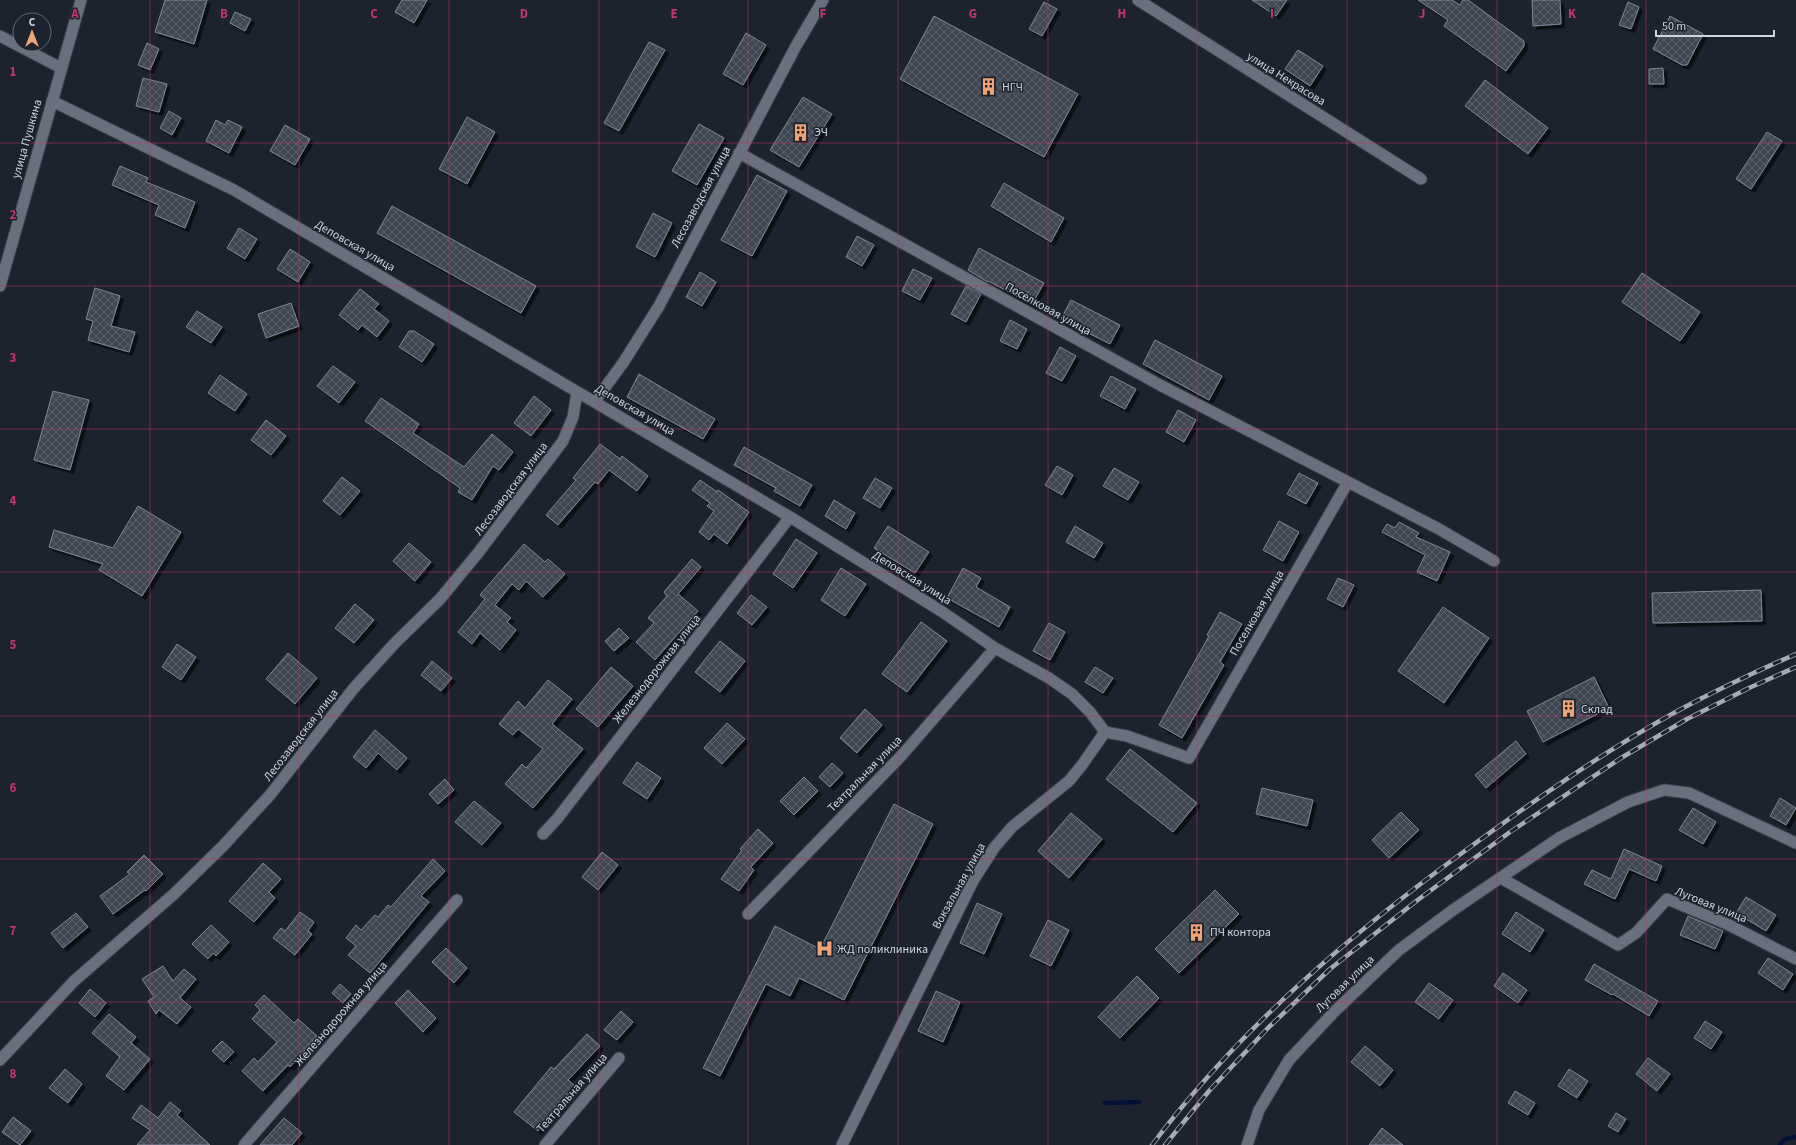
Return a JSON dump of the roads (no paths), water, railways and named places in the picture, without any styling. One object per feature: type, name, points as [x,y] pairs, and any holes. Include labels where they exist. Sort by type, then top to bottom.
[{"type":"street","name":"улица Пушкина","points":[[0,286],[81,0]]},
{"type":"street","name":"Лесозаводская улица","points":[[595,401],[623,364],[659,306],[796,46],[823,0]]},
{"type":"street","name":"улица Некрасова","points":[[1138,0],[1421,179]]},
{"type":"street","points":[[0,36],[61,68]]},
{"type":"street","name":"Деповская улица","points":[[52,101],[234,190],[790,517],[941,611],[995,648],[1043,674],[1072,694],[1090,712],[1104,732]]},
{"type":"street","name":"Поселковая улица","points":[[739,153],[1160,385],[1439,529],[1494,561]]},
{"type":"street","name":"Лесозаводская улица","points":[[0,1060],[74,981],[174,894],[223,846],[270,795],[354,688],[395,643],[440,599],[478,553],[563,441],[573,417],[577,392]]},
{"type":"street","name":"Поселковая улица","points":[[1104,732],[1127,736],[1189,758],[1348,482]]},
{"type":"street","name":"Железнодорожная улица","points":[[542,834],[557,820],[790,517]]},
{"type":"street","name":"Театральная улица","points":[[748,914],[902,755],[995,648]]},
{"type":"street","name":"Вокзальная улица","points":[[842,1145],[970,888],[994,848],[1012,827],[1068,781],[1082,765],[1104,732]]},
{"type":"street","name":"Луговая улица","points":[[1247,1145],[1260,1110],[1290,1060],[1334,1012],[1399,950],[1453,910],[1559,838],[1628,802],[1664,790],[1689,793],[1796,843]]},
{"type":"street","name":"Луговая улица","points":[[1501,878],[1618,945],[1636,933],[1667,899],[1729,925],[1796,959]]},
{"type":"street","name":"Железнодорожная улица","points":[[244,1145],[457,900]]},
{"type":"street","name":"Театральная улица","points":[[545,1145],[619,1058]]},
{"type":"waterway","points":[[1105,1103],[1139,1102]]},
{"type":"waterway","points":[[1780,1145],[1785,1139],[1796,1137]]},
{"type":"railway","points":[[1152,1145],[1185,1103],[1258,1024],[1296,987],[1336,952],[1419,885],[1542,796],[1624,742],[1681,709],[1738,680],[1796,654]]},
{"type":"railway","points":[[1165,1145],[1209,1091],[1268,1028],[1330,969],[1419,899],[1510,832],[1621,758],[1687,719],[1749,688],[1796,667]]},
{"type":"place","name":"НГЧ","points":[[989,87]]},
{"type":"place","name":"ЭЧ","points":[[801,132]]},
{"type":"place","name":"Склад","points":[[1568,709]]},
{"type":"place","name":"ПЧ контора","points":[[1197,932]]},
{"type":"place","name":"ЖД поликлиника","points":[[824,949]]}]
